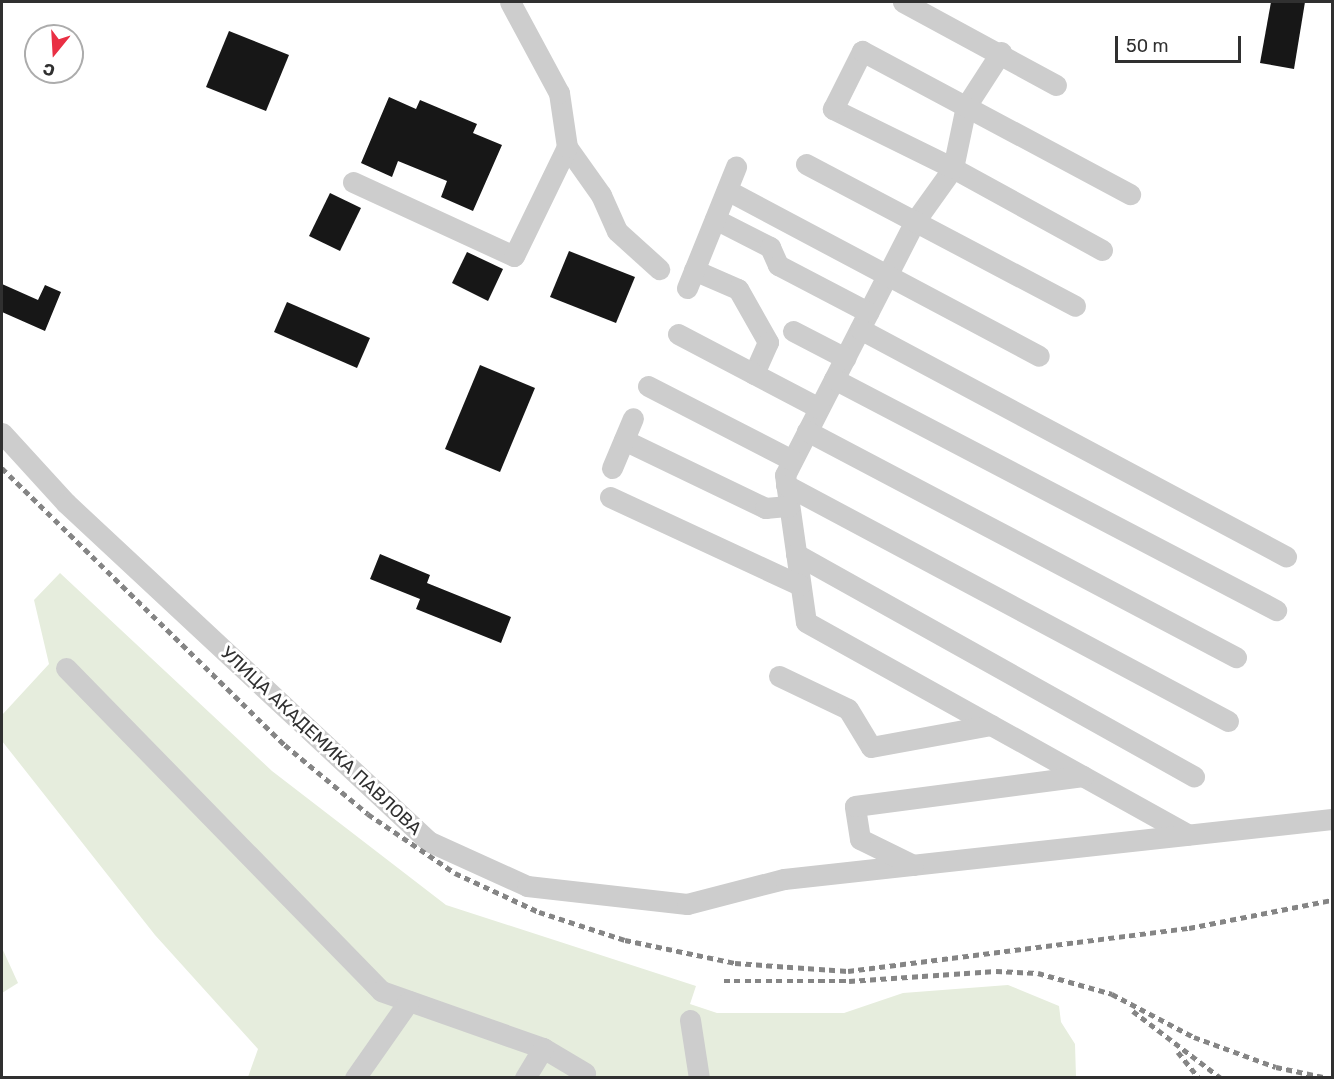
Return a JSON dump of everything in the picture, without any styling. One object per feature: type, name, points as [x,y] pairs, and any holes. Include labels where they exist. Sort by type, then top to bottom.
[{"type":"street","points":[[510,2],[559,93],[567,147],[601,195],[617,231],[659,269]]},
{"type":"street","points":[[903,2],[1001,52],[1056,85]]},
{"type":"street","points":[[1102,250],[953,168],[833,109],[862,51],[1130,194]]},
{"type":"street","points":[[1001,52],[966,106],[953,168],[915,221],[785,475],[806,622],[1188,835]]},
{"type":"street","points":[[353,182],[514,256],[567,147]]},
{"type":"street","points":[[806,164],[1075,306]]},
{"type":"street","points":[[736,166],[690,279],[738,289],[768,342],[754,374]]},
{"type":"street","points":[[727,190],[1039,356]]},
{"type":"street","points":[[715,219],[770,247],[778,265],[864,321],[1286,556]]},
{"type":"street","points":[[793,331],[845,358]]},
{"type":"street","points":[[678,334],[819,408]]},
{"type":"street","points":[[834,379],[1276,610]]},
{"type":"street","points":[[648,386],[792,460]]},
{"type":"street","points":[[612,468],[633,418]]},
{"type":"street","points":[[807,431],[1236,657]]},
{"type":"street","name":"УЛИЦА АКАДЕМИКА ПАВЛОВА","points":[[2,433],[66,503],[428,841],[527,886],[687,904],[784,879],[1332,819]]},
{"type":"street","points":[[624,440],[765,508],[788,496]]},
{"type":"street","points":[[788,496],[1228,721]]},
{"type":"street","points":[[610,497],[800,585]]},
{"type":"street","points":[[796,554],[1194,776]]},
{"type":"street","points":[[66,668],[381,991],[543,1048],[590,1076]]},
{"type":"street","points":[[779,676],[848,710],[871,747],[991,725]]},
{"type":"street","points":[[913,865],[861,839],[855,806],[1083,776]]},
{"type":"street","points":[[356,1077],[409,1001]]},
{"type":"street","points":[[690,1020],[699,1077]]},
{"type":"street","points":[[525,1077],[543,1048]]},
{"type":"green space","points":[[60,573],[272,771],[446,905],[696,986],[690,1004],[717,1013],[844,1013],[903,993],[1008,985],[1059,1006],[1061,1022],[1075,1044],[1076,1077],[248,1077],[258,1049],[155,935],[2,741],[2,715],[49,664],[34,600]]},
{"type":"green space","points":[[2,948],[18,983],[2,993]]},
{"type":"building","points":[[1271,2],[1305,2],[1294,69],[1260,63]]},
{"type":"building","points":[[229,31],[289,55],[266,111],[206,87]]},
{"type":"building","points":[[389,97],[416,109],[420,100],[477,124],[473,133],[502,145],[473,211],[441,197],[447,181],[398,161],[392,177],[361,163]]},
{"type":"building","points":[[330,193],[361,208],[340,251],[309,236]]},
{"type":"building","points":[[569,251],[635,277],[616,323],[550,297]]},
{"type":"building","points":[[467,252],[503,269],[488,301],[452,283]]},
{"type":"building","points":[[2,284],[38,300],[45,285],[61,292],[45,331],[2,312]]},
{"type":"building","points":[[287,302],[370,338],[357,368],[274,332]]},
{"type":"building","points":[[480,365],[535,388],[500,472],[445,449]]},
{"type":"building","points":[[380,554],[430,575],[427,583],[511,617],[501,643],[416,609],[420,599],[370,579]]},
{"type":"railway","points":[[2,468],[285,745],[368,814],[455,873],[539,912],[625,940],[735,963],[848,971],[1189,928],[1332,900]]},
{"type":"railway","points":[[724,981],[849,981],[996,971],[1038,973],[1112,994],[1194,1037],[1276,1067],[1328,1078]]},
{"type":"railway","points":[[1133,1011],[1221,1078]]},
{"type":"railway","points":[[1178,1052],[1199,1078]]}]
